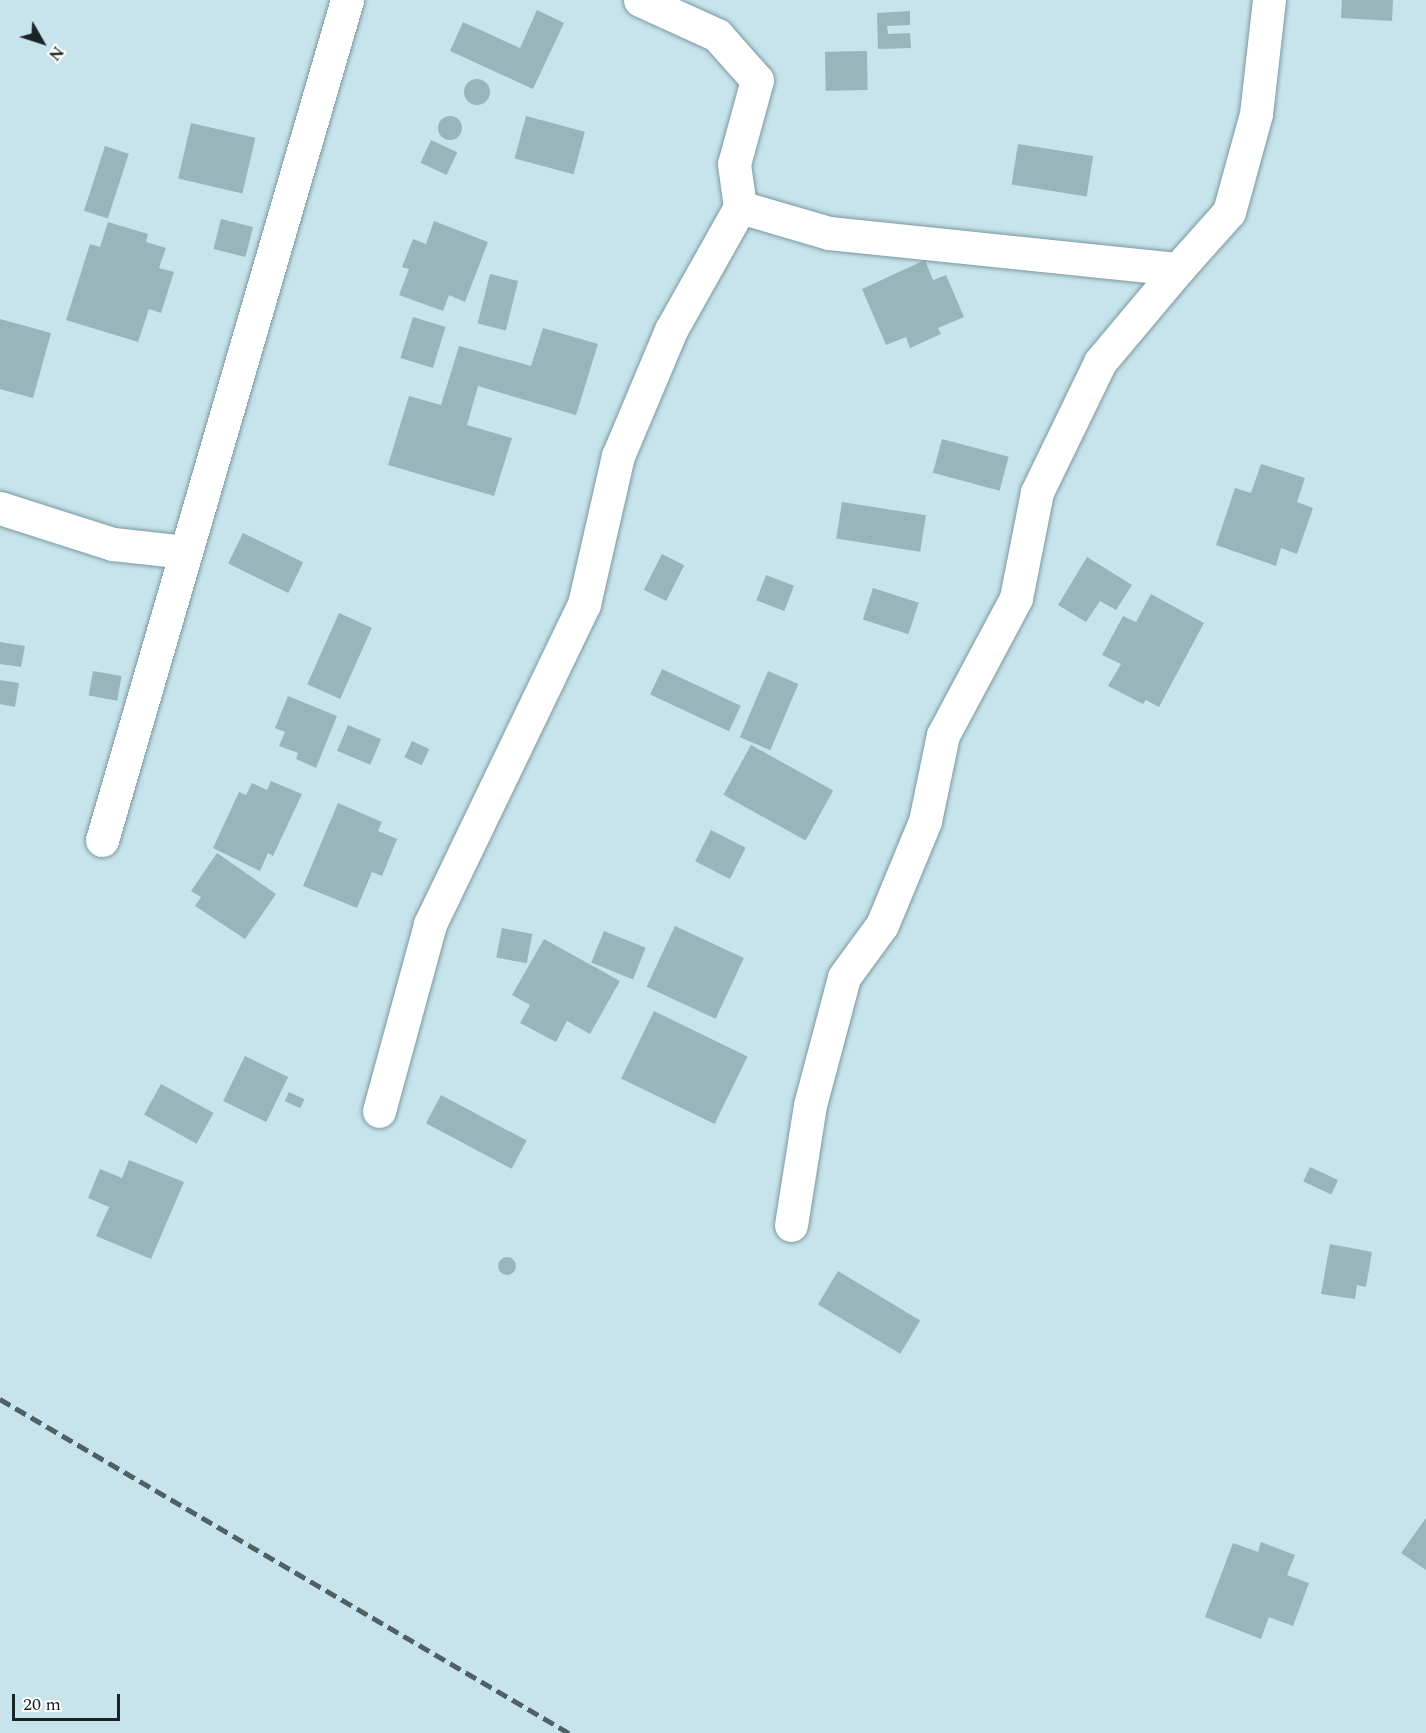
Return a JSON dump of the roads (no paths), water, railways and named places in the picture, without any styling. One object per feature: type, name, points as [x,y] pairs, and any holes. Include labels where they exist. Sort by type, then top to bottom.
[{"type":"street","points":[[102,840],[347,0]]},
{"type":"street","points":[[379,1111],[430,924],[584,604],[618,456],[671,330],[740,207],[734,164],[757,80],[717,35],[640,0]]},
{"type":"street","points":[[791,1225],[810,1105],[844,977],[882,925],[926,821],[943,735],[1016,598],[1037,492],[1100,362],[1229,212],[1256,114],[1269,0]]},
{"type":"street","points":[[740,207],[829,233],[1178,269]]},
{"type":"street","points":[[0,508],[112,544],[185,552]]},
{"type":"railway","points":[[0,1399],[569,1733]]}]
